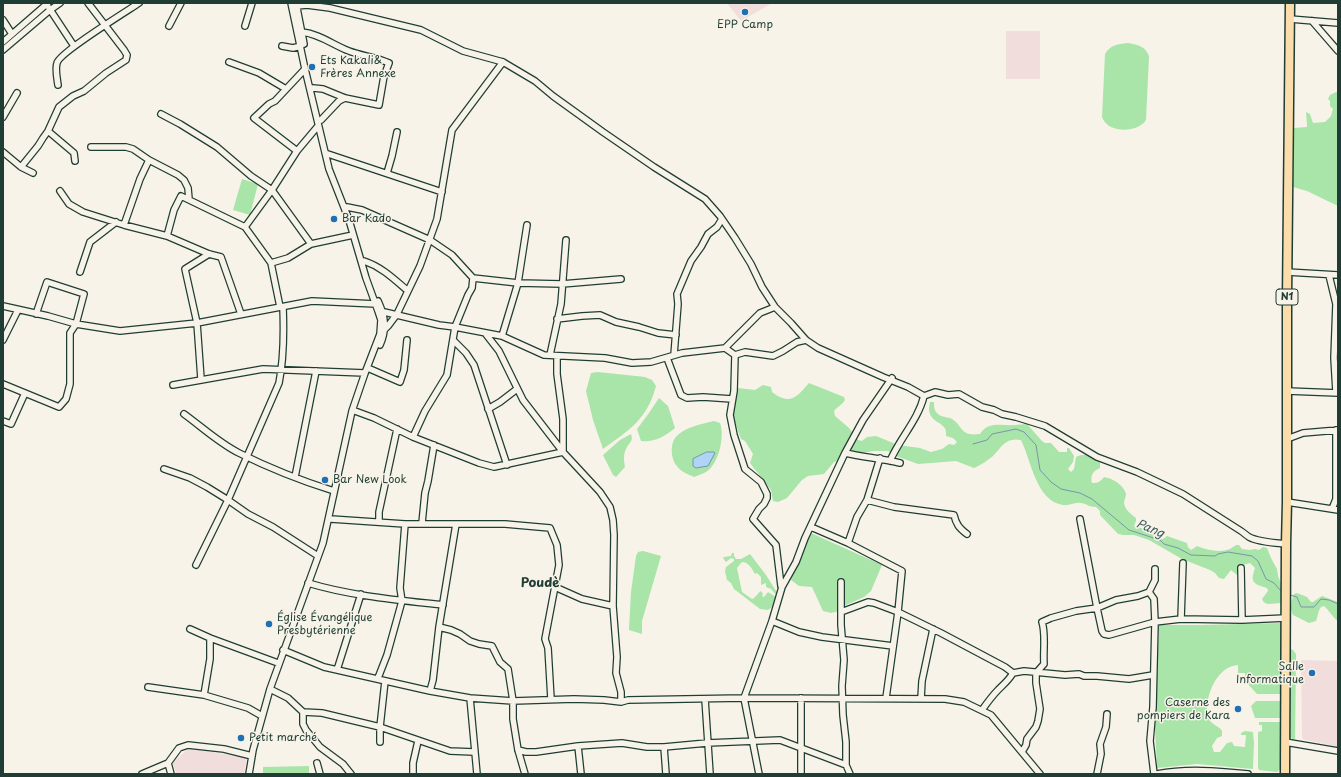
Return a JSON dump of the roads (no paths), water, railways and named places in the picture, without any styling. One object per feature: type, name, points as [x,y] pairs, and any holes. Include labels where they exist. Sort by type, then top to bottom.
[{"type":"highway","name":"N1","points":[[1285,774],[1287,272],[1290,3]]},
{"type":"street","points":[[3,42],[47,3],[74,46]]},
{"type":"street","points":[[3,50],[60,3]]},
{"type":"street","points":[[21,166],[38,146],[48,131],[60,107],[73,96],[84,91],[106,73],[126,60],[127,55],[88,3]]},
{"type":"street","points":[[58,84],[57,62],[60,58],[74,46],[139,3]]},
{"type":"street","points":[[169,26],[181,3]]},
{"type":"street","points":[[245,26],[252,3]]},
{"type":"street","points":[[295,4],[328,154],[376,295],[381,320],[380,334],[352,411],[323,542]]},
{"type":"street","points":[[249,774],[252,756],[270,689],[278,663],[331,519],[355,411],[370,368],[384,336],[385,329],[385,322],[376,304],[349,220],[329,169],[305,69],[295,4]]},
{"type":"street","points":[[295,4],[351,12],[421,30],[463,51],[503,62],[535,81],[553,96],[649,163],[705,199],[722,219],[752,264],[762,287],[774,307],[806,340],[818,348],[892,379],[924,396],[935,392],[948,395],[959,394],[982,407],[1045,426],[1098,457],[1137,472],[1183,494],[1247,536],[1257,540],[1269,541],[1273,544],[1286,544]]},
{"type":"street","points":[[1290,19],[1338,23]]},
{"type":"street","points":[[3,20],[12,34]]},
{"type":"street","points":[[1312,21],[1338,51]]},
{"type":"street","points":[[302,32],[320,37],[349,51],[389,63],[384,76],[379,105],[344,98],[323,89],[313,88]]},
{"type":"street","points":[[282,46],[293,48],[301,46]]},
{"type":"street","points":[[229,62],[259,73],[286,89]]},
{"type":"street","points":[[385,329],[397,314],[420,266],[430,240],[437,219],[452,130],[503,62]]},
{"type":"street","points":[[297,151],[278,138],[254,118],[274,101],[305,69]]},
{"type":"street","points":[[3,116],[17,93]]},
{"type":"street","points":[[321,120],[344,98]]},
{"type":"street","points":[[161,114],[217,147],[251,176],[272,190],[311,244]]},
{"type":"street","points":[[245,227],[272,190],[297,151],[318,126]]},
{"type":"street","points":[[48,131],[74,153],[75,161]]},
{"type":"street","points":[[387,173],[397,132]]},
{"type":"street","points":[[90,147],[126,147],[133,149],[184,180],[188,188],[189,199]]},
{"type":"street","points":[[3,152],[33,173]]},
{"type":"street","points":[[328,154],[442,192]]},
{"type":"street","points":[[124,225],[140,179],[149,160]]},
{"type":"street","points":[[60,191],[69,204],[83,212],[124,225],[167,236],[221,258],[241,314]]},
{"type":"street","points":[[167,236],[173,214],[181,196],[245,227],[271,263],[284,328],[282,369],[279,383],[228,500],[196,565]]},
{"type":"street","points":[[347,207],[362,210],[430,240],[452,255],[473,278],[518,283],[562,284],[621,279]]},
{"type":"street","points":[[674,355],[678,304],[677,294],[691,261],[708,234],[717,227],[722,219]]},
{"type":"street","points":[[80,272],[90,242],[116,222]]},
{"type":"street","points":[[502,336],[518,283],[527,225]]},
{"type":"street","points":[[271,263],[288,258],[311,244],[353,236]]},
{"type":"street","points":[[550,355],[561,304],[566,240]]},
{"type":"street","points":[[201,379],[197,323],[185,269],[209,254]]},
{"type":"street","points":[[364,261],[375,265],[408,291]]},
{"type":"street","points":[[1287,272],[1338,275]]},
{"type":"street","points":[[1287,392],[1337,392],[1334,358],[1336,304],[1329,275]]},
{"type":"street","points":[[413,437],[425,411],[446,375],[455,327],[472,288],[473,278]]},
{"type":"street","points":[[3,384],[59,407],[66,399],[70,384],[70,333],[76,324],[84,294],[47,282],[36,314]]},
{"type":"street","points":[[3,306],[76,324],[120,331],[197,323],[312,301],[376,304]]},
{"type":"street","points":[[380,311],[439,325],[502,336],[544,355],[605,358],[632,363],[651,362],[682,353],[725,348],[760,313],[774,307]]},
{"type":"street","points":[[3,340],[18,310]]},
{"type":"street","points":[[557,319],[600,315],[616,322],[658,333],[676,335]]},
{"type":"street","points":[[485,333],[499,351],[517,389],[534,416],[563,452],[600,492],[610,507],[614,535],[613,606],[617,656],[616,674],[621,692],[621,702]]},
{"type":"street","points":[[370,368],[400,382],[404,370],[407,340]]},
{"type":"street","points":[[452,340],[466,352],[474,365],[507,465]]},
{"type":"street","points":[[735,355],[745,352],[773,356],[797,342],[806,340]]},
{"type":"street","points":[[725,348],[735,355]]},
{"type":"street","points":[[735,355],[734,391],[730,415],[744,469],[761,482],[767,494],[764,504],[753,519],[776,545],[782,587]]},
{"type":"street","points":[[557,356],[563,419],[563,452]]},
{"type":"street","points":[[667,358],[681,395],[687,398],[703,397],[732,399]]},
{"type":"street","points":[[173,385],[263,369],[365,373]]},
{"type":"street","points":[[295,477],[316,371]]},
{"type":"street","points":[[759,774],[744,698],[772,621],[782,587],[796,562],[805,538],[845,453],[863,420],[892,379]]},
{"type":"street","points":[[488,409],[517,389]]},
{"type":"street","points":[[3,421],[11,424],[25,393]]},
{"type":"street","points":[[890,461],[897,445],[913,422],[924,396]]},
{"type":"street","points":[[355,411],[374,418],[413,437],[494,468],[563,452]]},
{"type":"street","points":[[184,414],[226,446],[247,457],[334,491]]},
{"type":"street","points":[[379,522],[379,512],[397,429]]},
{"type":"street","points":[[1287,439],[1303,433],[1337,430],[1335,510],[1287,502]]},
{"type":"street","points":[[422,524],[425,493],[434,445]]},
{"type":"street","points":[[845,453],[864,457],[880,458],[900,463]]},
{"type":"street","points":[[848,543],[857,517],[867,500],[880,458]]},
{"type":"street","points":[[164,469],[190,478],[228,500],[248,514],[273,527],[318,556]]},
{"type":"street","points":[[867,500],[894,507],[954,515],[955,523],[967,534]]},
{"type":"street","points":[[331,519],[405,524],[505,524],[550,528],[557,545],[559,560],[545,638],[548,648],[551,699]]},
{"type":"street","points":[[1080,519],[1097,608],[1104,634],[1110,635],[1156,622],[1181,619],[1242,620],[1286,618]]},
{"type":"street","points":[[378,678],[402,601],[400,588],[403,566],[405,524]]},
{"type":"street","points":[[430,691],[435,669],[439,627],[456,524]]},
{"type":"street","points":[[811,527],[848,543],[902,571],[886,698]]},
{"type":"street","points":[[1181,619],[1183,563]]},
{"type":"street","points":[[1241,568],[1242,620]]},
{"type":"street","points":[[1022,752],[1026,745],[1027,738],[1036,726],[1040,709],[1036,673],[1044,664],[1044,630],[1042,622],[1051,618],[1076,611],[1097,608],[1116,600],[1138,596],[1149,592],[1155,580],[1155,569]]},
{"type":"street","points":[[841,582],[844,660],[842,686],[843,715],[846,742],[846,766],[850,774]]},
{"type":"street","points":[[308,583],[330,589],[402,601],[443,605]]},
{"type":"street","points":[[555,587],[582,599],[613,606]]},
{"type":"street","points":[[1149,592],[1154,599],[1156,622],[1153,708],[1150,741],[1154,774]]},
{"type":"street","points":[[336,670],[361,594]]},
{"type":"street","points":[[841,612],[868,602],[898,612],[965,645],[1013,673],[1024,671],[1129,679],[1153,675]]},
{"type":"street","points":[[772,621],[799,632],[822,637],[893,646]]},
{"type":"street","points":[[439,627],[460,634],[470,641],[492,646],[500,662],[508,669],[518,750],[525,774]]},
{"type":"street","points":[[190,629],[278,663]]},
{"type":"street","points":[[921,698],[922,681],[933,629]]},
{"type":"street","points":[[204,695],[210,659],[210,638]]},
{"type":"street","points":[[283,650],[336,670],[378,678],[385,681],[430,691],[470,698],[513,701],[587,699],[621,702],[628,700],[744,698],[921,698],[945,699],[964,702],[991,715],[1040,774]]},
{"type":"street","points":[[982,710],[993,695],[1010,679],[1013,673]]},
{"type":"street","points":[[380,742],[380,727],[385,681]]},
{"type":"street","points":[[148,687],[204,695],[248,708],[262,716]]},
{"type":"street","points":[[270,689],[288,698],[303,712],[322,713],[380,727],[450,751],[474,752]]},
{"type":"street","points":[[470,698],[476,774]]},
{"type":"street","points":[[801,698],[801,774]]},
{"type":"street","points":[[705,699],[710,774]]},
{"type":"street","points":[[303,712],[303,724],[309,734],[320,748],[343,764],[351,774]]},
{"type":"street","points":[[1097,774],[1101,754],[1100,744],[1106,726],[1107,714]]},
{"type":"street","points":[[413,774],[413,762],[418,740]]},
{"type":"street","points":[[518,750],[536,752],[578,746],[622,743],[664,747],[707,743],[780,740],[846,766]]},
{"type":"street","points":[[1285,742],[1338,751]]},
{"type":"street","points":[[142,774],[168,762],[179,748],[188,745],[224,749],[252,756]]},
{"type":"street","points":[[578,746],[581,774]]},
{"type":"street","points":[[664,747],[666,774]]},
{"type":"street","points":[[168,762],[171,774]]},
{"type":"street","points":[[317,763],[320,774]]},
{"type":"street","points":[[1157,774],[1167,772],[1209,771],[1248,774]]},
{"type":"water","points":[[707,452],[715,453],[708,466],[696,468],[693,466],[693,459]]},
{"type":"waterway","name":"Pang","points":[[973,444],[987,440],[992,434],[1016,429],[1024,432],[1036,445],[1040,470],[1051,482],[1061,489],[1080,493],[1092,499],[1129,530],[1160,540],[1164,544],[1178,548],[1191,555],[1215,556],[1228,552],[1252,556],[1258,561],[1266,579],[1274,583],[1281,591]]},
{"type":"waterway","name":"Pang","points":[[1290,595],[1297,597],[1301,607],[1314,607],[1321,599],[1329,600],[1338,604]]},
{"type":"place","name":"EPP Camp","points":[[745,12]]},
{"type":"place","name":"Ets Kakali& Frères Annexe","points":[[312,67]]},
{"type":"place","name":"Bar Kado","points":[[334,219]]},
{"type":"place","name":"Bar New Look","points":[[325,480]]},
{"type":"place","name":"Église Évangélique Presbytérienne","points":[[269,624]]},
{"type":"place","name":"Salle Informatique","points":[[1312,673]]},
{"type":"place","name":"Caserne des pompiers de Kara","points":[[1238,709]]},
{"type":"place","name":"Petit marché","points":[[241,738]]},
{"type":"district","name":"Poudè","points":[[540,583]]}]
